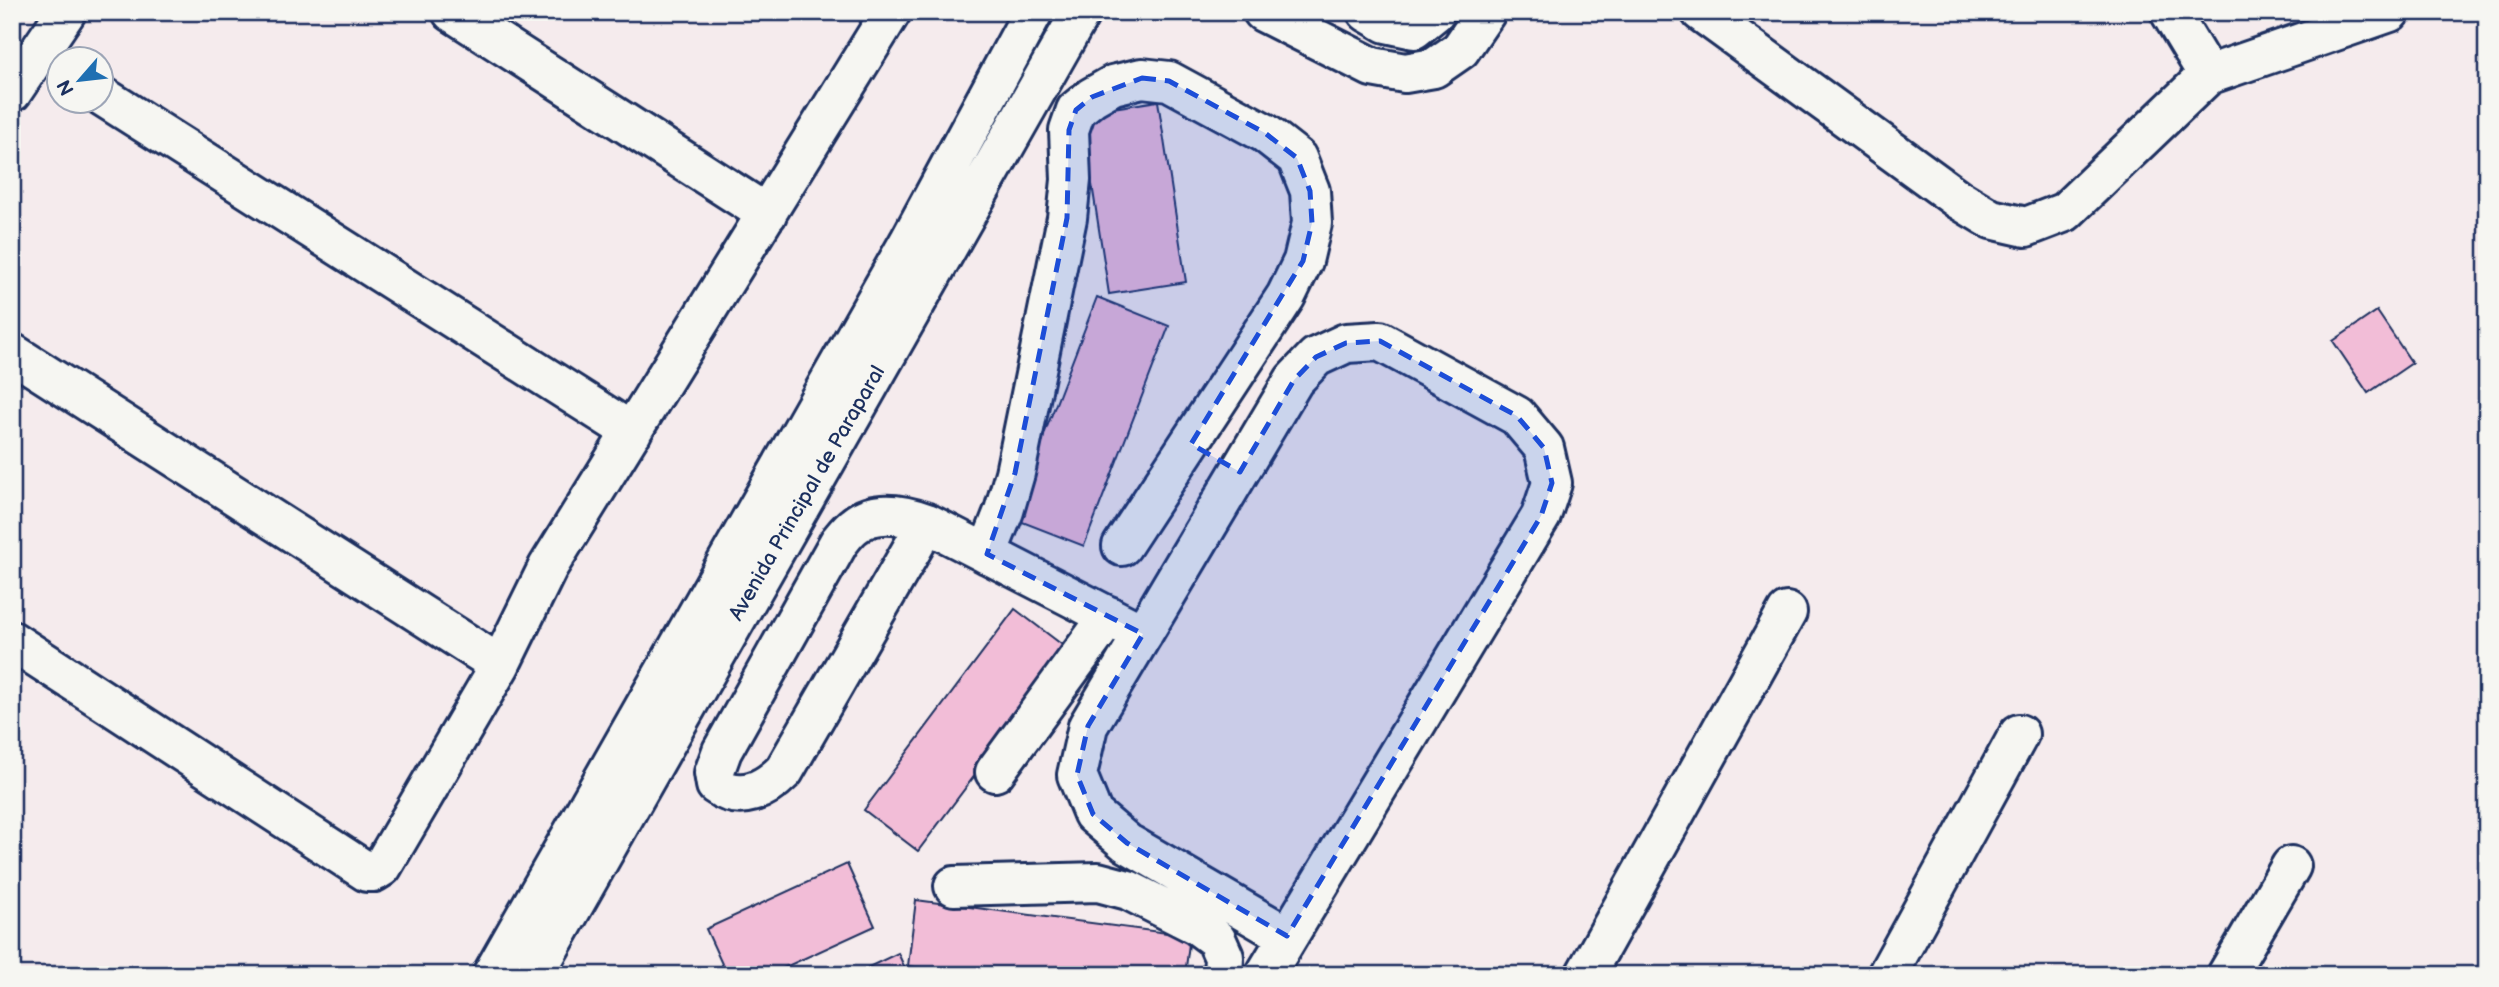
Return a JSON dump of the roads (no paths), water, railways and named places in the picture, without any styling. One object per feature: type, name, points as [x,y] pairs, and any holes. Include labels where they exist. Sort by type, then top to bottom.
[{"type":"street","points":[[54,46],[66,12]]},
{"type":"street","points":[[452,12],[766,214]]},
{"type":"street","points":[[12,641],[367,872],[374,872],[382,867],[500,665],[548,567],[891,12]]},
{"type":"street","name":"Avenida Principal de Paraparal","points":[[492,975],[909,242],[1033,12]]},
{"type":"street","name":"Avenida Principal de Paraparal","points":[[534,975],[1081,12]]},
{"type":"street","points":[[1263,12],[1372,67],[1405,73],[1434,68],[1460,50],[1486,12]]},
{"type":"street","points":[[1367,12],[1386,23],[1413,29],[1435,12]]},
{"type":"street","points":[[1702,12],[1958,199],[1991,219],[2026,227],[2065,212],[2208,75],[2390,12]]},
{"type":"street","points":[[2170,12],[2208,75]]},
{"type":"street","points":[[12,92],[46,64]]},
{"type":"street","points":[[987,554],[1015,473],[1067,218],[1071,180],[1069,130],[1076,110],[1092,97],[1113,85],[1142,78],[1169,80],[1265,133],[1297,158],[1310,191],[1312,223],[1303,261],[1286,296],[1122,546]]},
{"type":"street","points":[[116,105],[632,432]]},
{"type":"street","points":[[1265,975],[1541,516],[1552,483],[1544,448],[1517,416],[1380,341],[1346,343],[1316,358],[1294,380],[1088,726],[1077,775],[1093,814],[1127,843],[1287,936]]},
{"type":"street","points":[[12,353],[500,665]]},
{"type":"street","points":[[1191,444],[1240,472]]},
{"type":"street","points":[[928,523],[784,771],[772,783],[757,791],[725,792],[716,785],[714,773],[722,751],[839,542],[856,523],[881,514],[911,517],[928,523],[1143,634]]},
{"type":"street","points":[[1585,975],[1787,612]]},
{"type":"street","points":[[995,772],[1109,615]]},
{"type":"street","points":[[1887,975],[2020,734]]},
{"type":"street","points":[[2227,975],[2291,866]]},
{"type":"street","points":[[954,886],[1098,882],[1128,890],[1196,925],[1216,939],[1224,957],[1223,975]]}]
